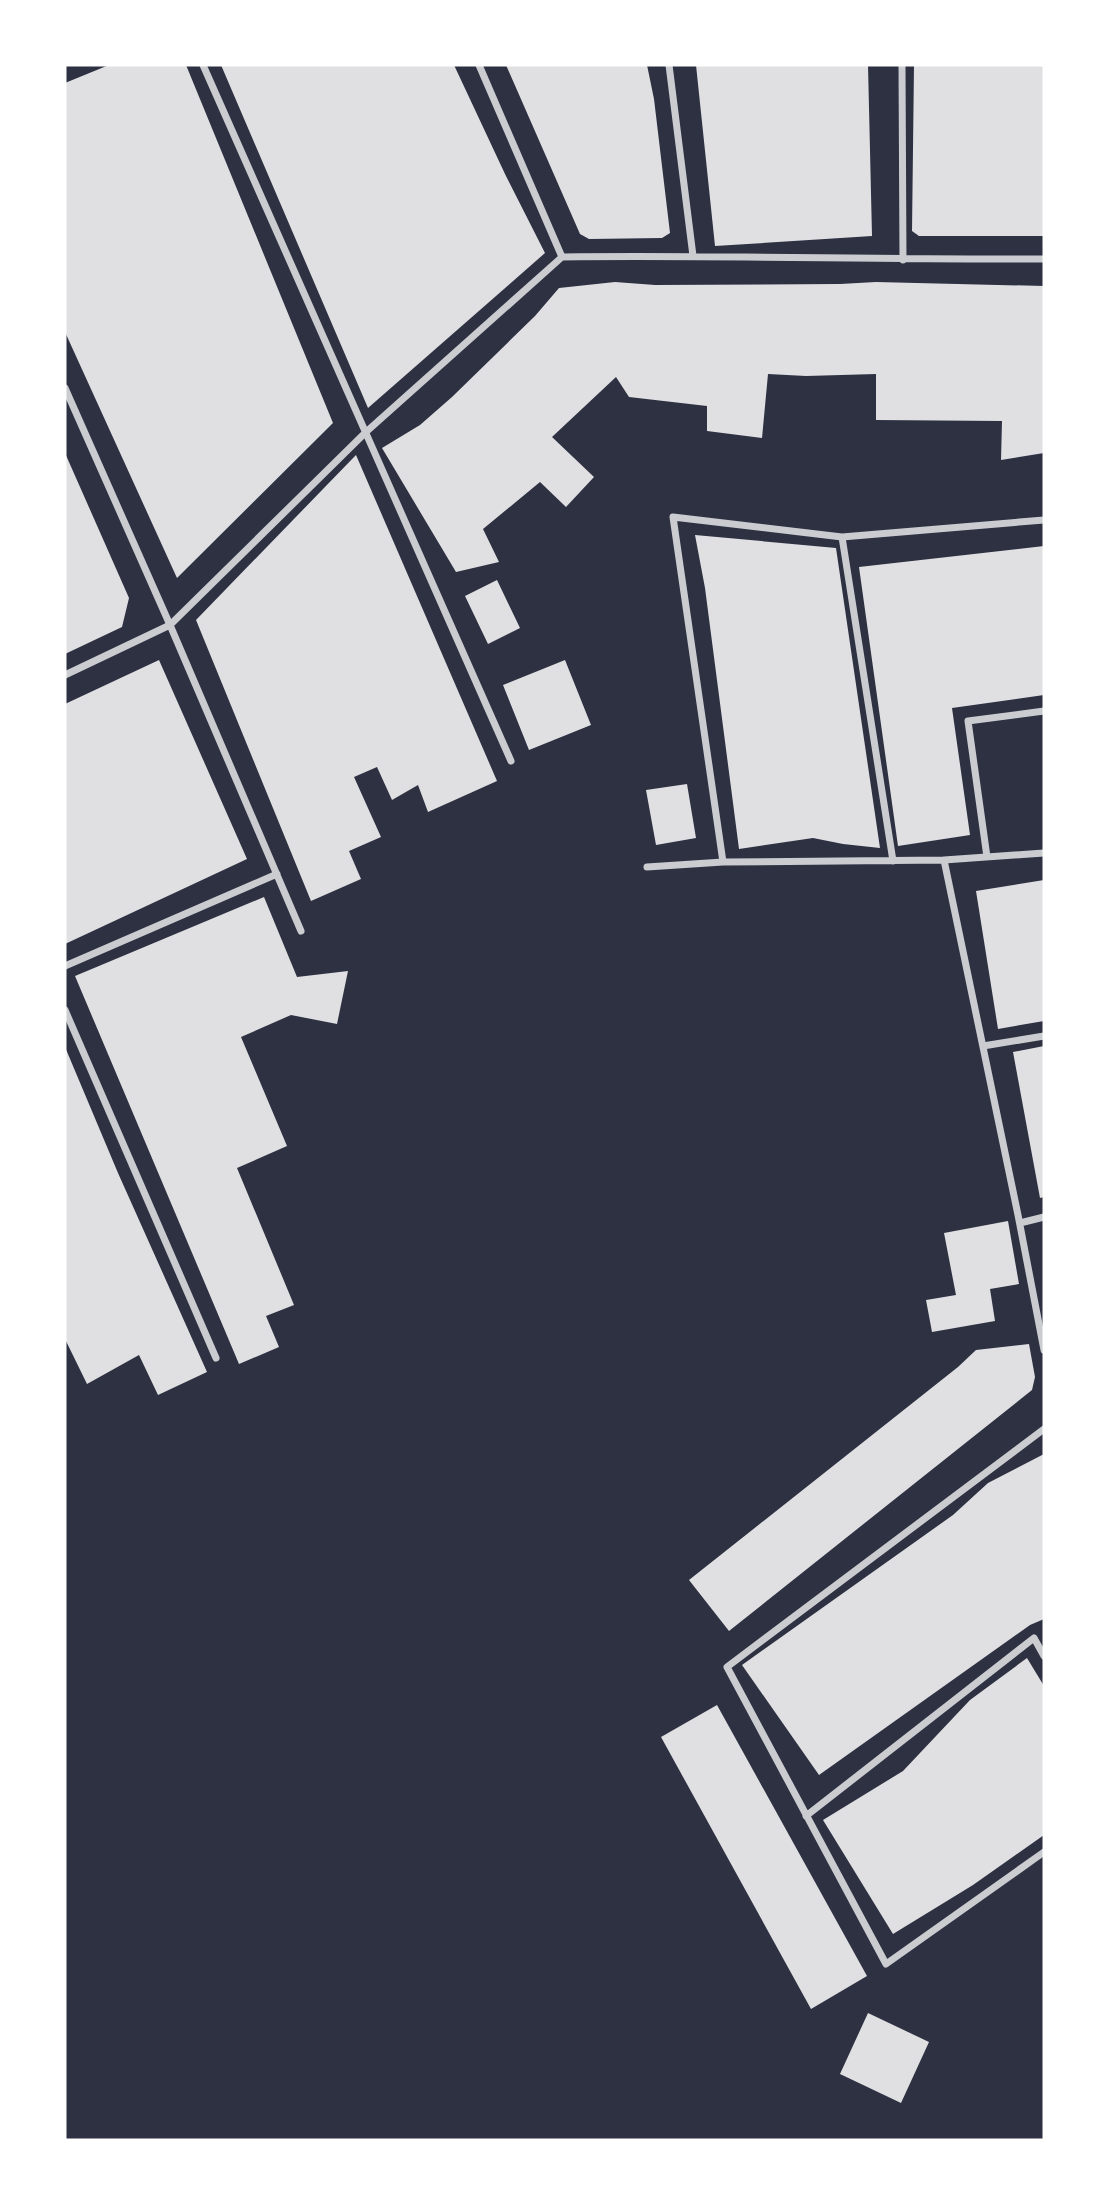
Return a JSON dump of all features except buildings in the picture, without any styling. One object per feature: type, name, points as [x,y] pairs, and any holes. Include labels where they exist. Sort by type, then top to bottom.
[{"type":"street","points":[[203,65],[511,761]]},
{"type":"street","points":[[479,65],[562,257]]},
{"type":"street","points":[[668,65],[693,256]]},
{"type":"street","points":[[902,65],[903,260]]},
{"type":"street","points":[[65,675],[170,625],[366,432],[562,257],[1044,259]]},
{"type":"street","points":[[65,388],[301,931]]},
{"type":"street","points":[[723,862],[673,517],[842,537],[1044,520]]},
{"type":"street","points":[[842,537],[893,861]]},
{"type":"street","points":[[987,858],[968,721],[1044,711]]},
{"type":"street","points":[[647,867],[723,862],[944,860],[1044,853]]},
{"type":"street","points":[[944,860],[1044,1350]]},
{"type":"street","points":[[65,966],[277,874]]},
{"type":"street","points":[[65,1010],[216,1358]]},
{"type":"street","points":[[983,1046],[1044,1036]]},
{"type":"street","points":[[1020,1223],[1044,1217]]},
{"type":"street","points":[[1044,1429],[727,1667],[886,1964],[1044,1852]]},
{"type":"street","points":[[806,1816],[1034,1638],[1044,1656]]}]
